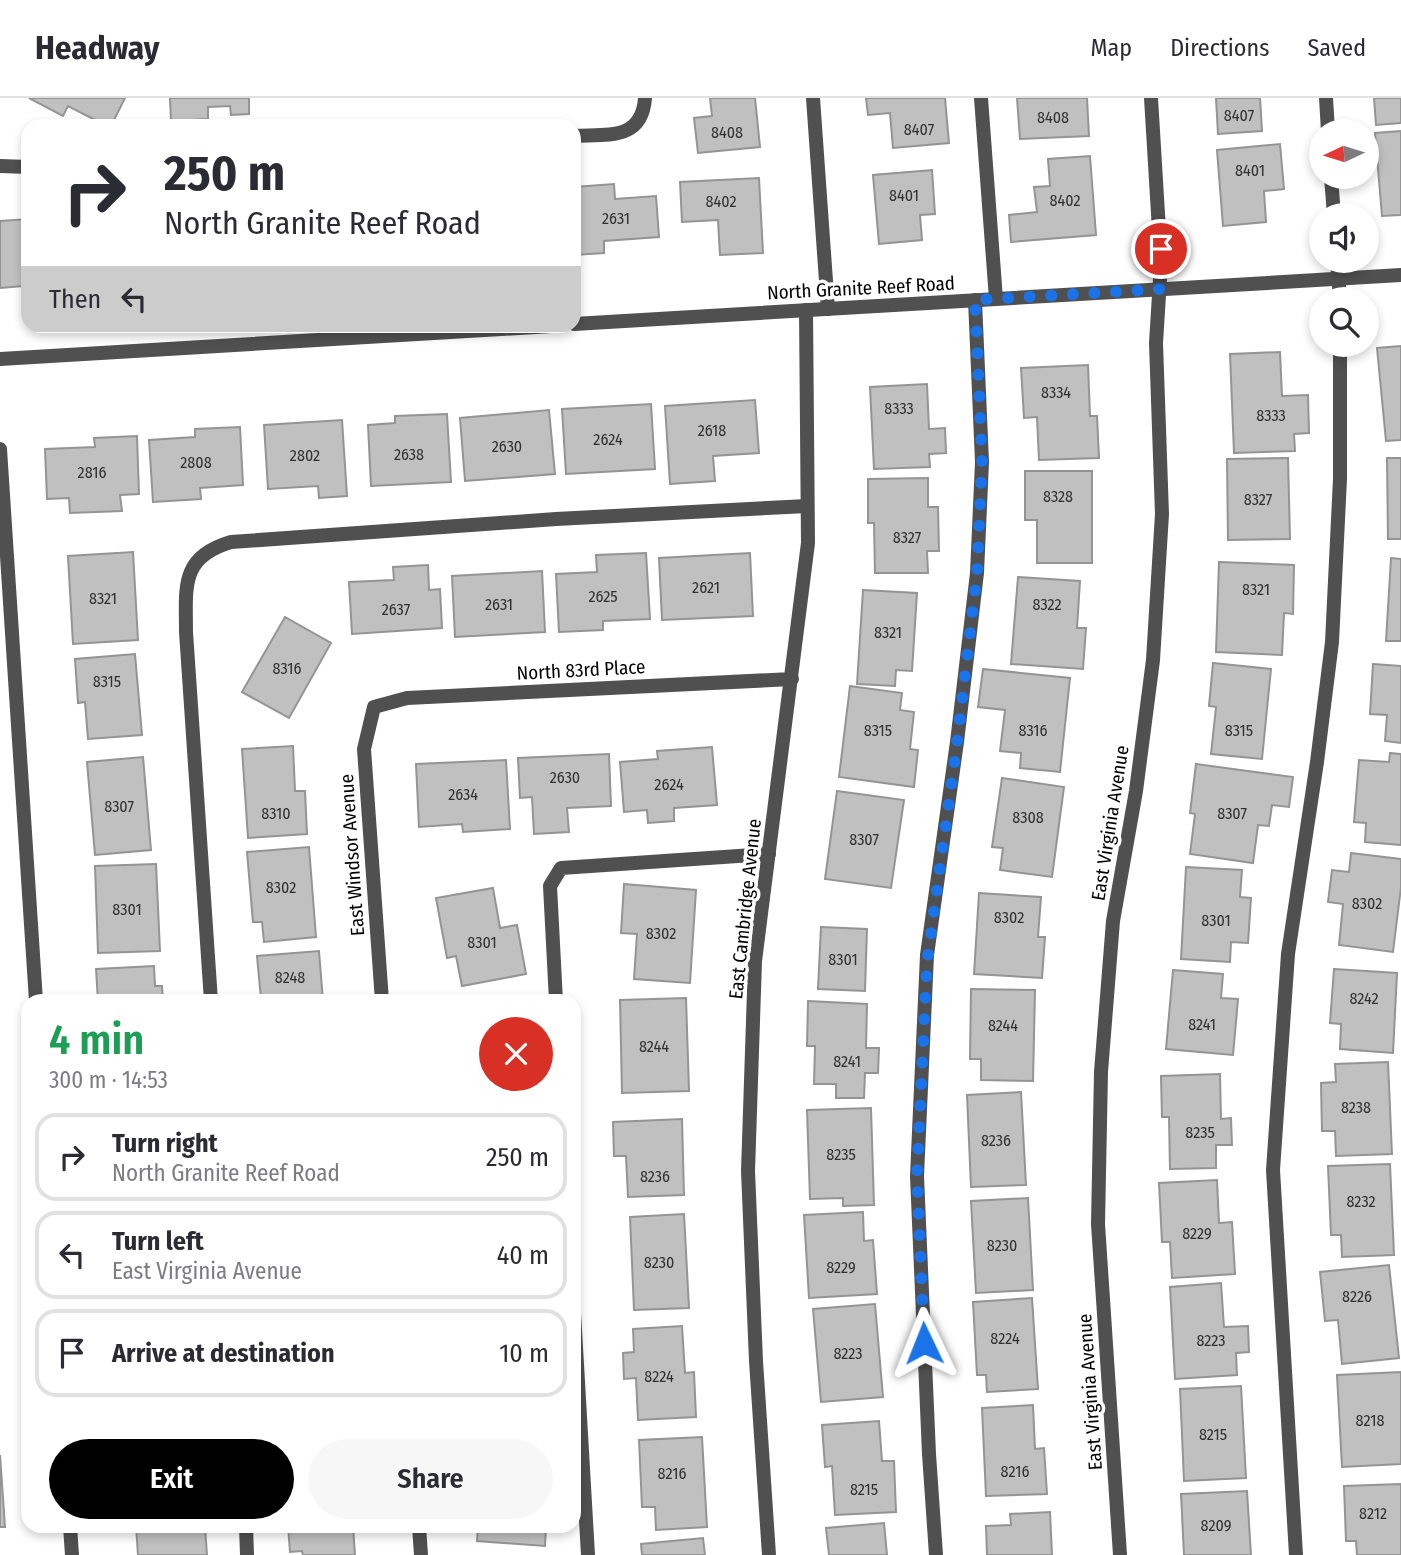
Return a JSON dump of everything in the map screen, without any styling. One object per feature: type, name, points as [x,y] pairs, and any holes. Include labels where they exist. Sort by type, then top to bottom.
[{"type":"street","points":[[581,136],[629,130],[639,122],[645,98]]},
{"type":"street","points":[[813,98],[828,309]]},
{"type":"street","points":[[981,98],[996,299]]},
{"type":"street","name":"East Virginia Avenue","points":[[1120,1555],[1098,1224],[1101,1072],[1113,920],[1136,792],[1153,660],[1162,514],[1156,342],[1161,289],[1160,235],[1151,98]]},
{"type":"street","points":[[1326,98],[1327,119]]},
{"type":"street","points":[[0,166],[21,168]]},
{"type":"street","points":[[1338,273],[1338,287]]},
{"type":"street","name":"North Granite Reef Road","points":[[581,324],[1401,275]]},
{"type":"street","points":[[936,1555],[928,1440],[917,1176],[928,955],[977,573],[982,461],[975,300]]},
{"type":"street","name":"East Cambridge Avenue","points":[[769,1555],[756,1361],[748,1171],[755,961],[808,543],[806,310]]},
{"type":"street","points":[[0,359],[435,333]]},
{"type":"street","points":[[1296,1555],[1273,1170],[1288,954],[1332,642],[1340,480],[1340,357]]},
{"type":"street","points":[[0,449],[36,994]]},
{"type":"street","points":[[211,994],[186,632],[187,585],[197,559],[211,548],[231,542],[569,518],[807,506]]},
{"type":"street","name":"North 83rd Place","points":[[374,707],[407,698],[792,679]]},
{"type":"street","name":"East Windsor Avenue","points":[[374,707],[364,749],[382,994]]},
{"type":"street","points":[[556,994],[550,886],[561,868],[769,854]]},
{"type":"street","points":[[581,1434],[588,1555]]},
{"type":"street","points":[[70,1533],[72,1555]]},
{"type":"street","points":[[246,1533],[247,1555]]},
{"type":"street","points":[[419,1533],[421,1555]]},
{"type":"building","points":[[29,98],[125,98],[114,119],[93,119],[68,106],[63,116]]},
{"type":"building","points":[[170,98],[249,98],[249,114],[231,115],[230,106],[208,107],[208,119],[171,119]]},
{"type":"building","points":[[710,98],[755,98],[760,147],[698,153],[694,118],[712,116]]},
{"type":"building","points":[[866,98],[945,98],[949,143],[893,148],[890,113],[868,115]]},
{"type":"building","points":[[1017,98],[1087,98],[1089,136],[1020,139]]},
{"type":"building","points":[[1216,98],[1260,98],[1262,131],[1218,134]]},
{"type":"building","points":[[1374,98],[1401,98],[1401,123],[1379,125],[1379,119],[1376,119]]},
{"type":"building","points":[[1401,131],[1401,215],[1382,216],[1379,133]]},
{"type":"building","points":[[1280,144],[1284,189],[1264,191],[1266,222],[1223,226],[1217,150]]},
{"type":"building","points":[[1090,156],[1096,235],[1011,242],[1009,215],[1037,212],[1034,187],[1050,186],[1048,159]]},
{"type":"building","points":[[932,170],[935,214],[920,215],[922,240],[879,244],[873,175]]},
{"type":"building","points":[[759,178],[763,253],[720,255],[718,220],[682,222],[680,182]]},
{"type":"building","points":[[614,184],[615,199],[656,196],[659,237],[604,241],[604,253],[581,255],[581,186]]},
{"type":"building","points":[[21,220],[21,286],[0,288],[0,221]]},
{"type":"building","points":[[1401,346],[1401,440],[1386,441],[1379,348]]},
{"type":"building","points":[[1280,352],[1282,396],[1308,395],[1309,433],[1294,434],[1295,451],[1234,453],[1230,354]]},
{"type":"building","points":[[1088,365],[1090,416],[1097,416],[1099,458],[1039,460],[1037,417],[1024,418],[1021,368]]},
{"type":"building","points":[[927,384],[929,429],[945,428],[946,453],[929,454],[930,467],[874,469],[870,387]]},
{"type":"building","points":[[755,400],[759,453],[713,456],[715,481],[670,484],[665,406]]},
{"type":"building","points":[[651,404],[655,469],[566,474],[562,409]]},
{"type":"building","points":[[549,410],[555,474],[465,481],[460,418]]},
{"type":"building","points":[[447,414],[451,482],[371,486],[368,425],[395,423],[395,416]]},
{"type":"building","points":[[342,420],[347,496],[319,498],[318,486],[268,489],[264,425]]},
{"type":"building","points":[[240,427],[243,485],[200,488],[201,499],[153,502],[149,440],[195,437],[195,429]]},
{"type":"building","points":[[137,436],[139,494],[120,495],[122,511],[70,513],[69,498],[47,499],[45,449],[95,447],[94,438]]},
{"type":"building","points":[[1288,458],[1290,539],[1228,540],[1227,459]]},
{"type":"building","points":[[1387,458],[1401,458],[1401,539],[1388,539]]},
{"type":"building","points":[[1025,471],[1092,471],[1092,563],[1037,563],[1037,520],[1025,520]]},
{"type":"building","points":[[928,478],[928,507],[938,507],[939,551],[927,551],[928,573],[875,573],[874,523],[868,523],[868,479]]},
{"type":"building","points":[[133,552],[138,640],[73,644],[68,556]]},
{"type":"building","points":[[646,553],[650,619],[603,621],[603,630],[559,632],[556,574],[597,572],[596,555]]},
{"type":"building","points":[[750,553],[753,616],[662,620],[659,558]]},
{"type":"building","points":[[1391,558],[1401,559],[1401,641],[1386,641]]},
{"type":"building","points":[[1219,562],[1294,565],[1293,614],[1284,613],[1282,655],[1216,652]]},
{"type":"building","points":[[428,565],[429,590],[440,589],[442,628],[352,634],[349,582],[394,580],[393,567]]},
{"type":"building","points":[[542,571],[545,632],[455,637],[452,576]]},
{"type":"building","points":[[1018,577],[1080,581],[1077,628],[1086,628],[1083,669],[1011,664]]},
{"type":"building","points":[[863,590],[917,593],[912,671],[896,670],[895,686],[857,684]]},
{"type":"building","points":[[285,617],[331,643],[289,718],[242,692]]},
{"type":"building","points":[[135,654],[142,735],[88,739],[85,702],[78,703],[75,659]]},
{"type":"building","points":[[1213,663],[1271,669],[1262,759],[1211,754],[1216,707],[1209,706]]},
{"type":"building","points":[[1373,664],[1401,666],[1401,743],[1385,741],[1387,715],[1370,714]]},
{"type":"building","points":[[983,669],[1070,678],[1060,772],[1020,768],[1021,753],[1000,751],[1005,710],[978,707]]},
{"type":"building","points":[[850,686],[902,693],[900,710],[914,712],[910,749],[918,750],[914,787],[839,777]]},
{"type":"building","points":[[293,746],[295,791],[305,791],[307,834],[248,838],[242,749]]},
{"type":"building","points":[[712,747],[717,805],[674,808],[674,821],[648,823],[647,810],[624,812],[620,762],[658,759],[657,751]]},
{"type":"building","points":[[1390,753],[1401,754],[1401,845],[1365,842],[1366,823],[1354,822],[1359,760],[1389,762]]},
{"type":"building","points":[[609,754],[611,806],[567,808],[569,832],[534,834],[532,797],[520,798],[518,758]]},
{"type":"building","points":[[143,757],[151,850],[95,855],[87,762]]},
{"type":"building","points":[[506,760],[510,829],[463,832],[462,824],[419,827],[416,764]]},
{"type":"building","points":[[1196,764],[1293,777],[1289,807],[1272,805],[1269,826],[1258,825],[1253,863],[1190,854],[1195,814],[1190,813]]},
{"type":"building","points":[[1002,778],[1064,787],[1052,877],[1000,870],[1003,848],[992,847]]},
{"type":"building","points":[[837,791],[904,800],[891,888],[825,879]]},
{"type":"building","points":[[309,847],[316,937],[264,942],[262,922],[253,922],[247,852]]},
{"type":"building","points":[[1351,853],[1401,859],[1401,887],[1393,952],[1339,945],[1343,904],[1328,902],[1332,870],[1349,872]]},
{"type":"building","points":[[156,864],[160,951],[98,953],[95,866]]},
{"type":"building","points":[[1186,867],[1242,870],[1240,897],[1251,898],[1248,943],[1231,942],[1230,962],[1181,959]]},
{"type":"building","points":[[624,884],[696,890],[690,983],[634,979],[637,934],[621,933]]},
{"type":"building","points":[[493,888],[500,928],[517,925],[526,974],[462,986],[456,956],[447,958],[436,898]]},
{"type":"building","points":[[979,893],[1041,897],[1038,937],[1045,937],[1042,978],[974,974]]},
{"type":"building","points":[[821,927],[867,929],[865,991],[818,989]]},
{"type":"building","points":[[319,951],[322,994],[261,994],[257,956]]},
{"type":"building","points":[[154,966],[155,986],[162,986],[163,994],[98,994],[96,969]]},
{"type":"building","points":[[1334,969],[1397,973],[1393,1053],[1340,1049],[1341,1024],[1330,1023]]},
{"type":"building","points":[[1173,970],[1223,974],[1221,998],[1238,999],[1233,1055],[1166,1049]]},
{"type":"building","points":[[971,989],[1035,990],[1033,1081],[981,1080],[981,1059],[970,1059]]},
{"type":"building","points":[[686,998],[689,1091],[622,1093],[620,1000]]},
{"type":"building","points":[[808,1001],[867,1004],[866,1048],[879,1048],[878,1073],[865,1073],[864,1098],[836,1098],[836,1084],[814,1084],[815,1046],[807,1046]]},
{"type":"building","points":[[1388,1062],[1392,1154],[1336,1156],[1335,1131],[1322,1131],[1321,1083],[1336,1082],[1335,1064]]},
{"type":"building","points":[[1220,1074],[1221,1119],[1231,1118],[1232,1145],[1216,1145],[1216,1168],[1170,1169],[1169,1117],[1162,1117],[1161,1076]]},
{"type":"building","points":[[1021,1092],[1026,1185],[971,1187],[967,1095]]},
{"type":"building","points":[[871,1108],[874,1205],[843,1206],[843,1198],[810,1199],[807,1110]]},
{"type":"building","points":[[682,1119],[684,1195],[628,1197],[626,1156],[614,1156],[613,1122]]},
{"type":"building","points":[[1390,1164],[1394,1255],[1342,1257],[1341,1235],[1331,1235],[1328,1166]]},
{"type":"building","points":[[1217,1180],[1219,1223],[1232,1222],[1235,1274],[1172,1278],[1170,1242],[1162,1242],[1159,1183]]},
{"type":"building","points":[[1028,1198],[1033,1290],[976,1293],[971,1201]]},
{"type":"building","points":[[863,1212],[864,1241],[873,1240],[877,1294],[809,1298],[804,1215]]},
{"type":"building","points":[[684,1214],[689,1308],[634,1310],[630,1217]]},
{"type":"building","points":[[1389,1265],[1399,1358],[1342,1364],[1338,1320],[1325,1321],[1320,1272]]},
{"type":"building","points":[[1221,1283],[1224,1327],[1248,1326],[1249,1352],[1236,1353],[1237,1375],[1175,1379],[1170,1287]]},
{"type":"building","points":[[1032,1298],[1038,1389],[987,1392],[986,1375],[977,1375],[973,1302]]},
{"type":"building","points":[[875,1304],[883,1397],[821,1402],[813,1309]]},
{"type":"building","points":[[682,1326],[685,1373],[694,1372],[696,1417],[638,1420],[636,1378],[624,1379],[623,1353],[634,1352],[633,1329]]},
{"type":"building","points":[[1401,1372],[1401,1464],[1342,1467],[1337,1375]]},
{"type":"building","points":[[1241,1386],[1246,1478],[1184,1481],[1180,1389]]},
{"type":"building","points":[[1033,1405],[1035,1449],[1044,1448],[1047,1494],[986,1496],[982,1408]]},
{"type":"building","points":[[879,1421],[882,1461],[894,1461],[896,1512],[835,1515],[832,1466],[825,1467],[822,1425]]},
{"type":"building","points":[[702,1437],[707,1527],[656,1530],[655,1507],[642,1507],[639,1440]]},
{"type":"building","points":[[0,1455],[5,1527],[0,1527]]},
{"type":"building","points":[[1401,1484],[1401,1555],[1357,1555],[1356,1541],[1346,1541],[1344,1486]]},
{"type":"building","points":[[1247,1491],[1251,1555],[1184,1555],[1181,1494]]},
{"type":"building","points":[[1050,1512],[1052,1555],[987,1555],[986,1526],[1011,1525],[1010,1514]]},
{"type":"building","points":[[884,1523],[887,1555],[829,1555],[826,1528]]},
{"type":"building","points":[[136,1533],[205,1533],[207,1555],[138,1555]]},
{"type":"building","points":[[289,1533],[353,1533],[355,1555],[303,1555],[302,1551],[290,1552]]},
{"type":"building","points":[[478,1533],[546,1533],[545,1546],[477,1541]]},
{"type":"building","points":[[703,1538],[705,1555],[642,1555],[641,1544]]},
{"type":"route","points":[[924,1343],[917,1176],[926,983],[977,573],[982,461],[975,300],[1161,289],[1161,249]]}]
